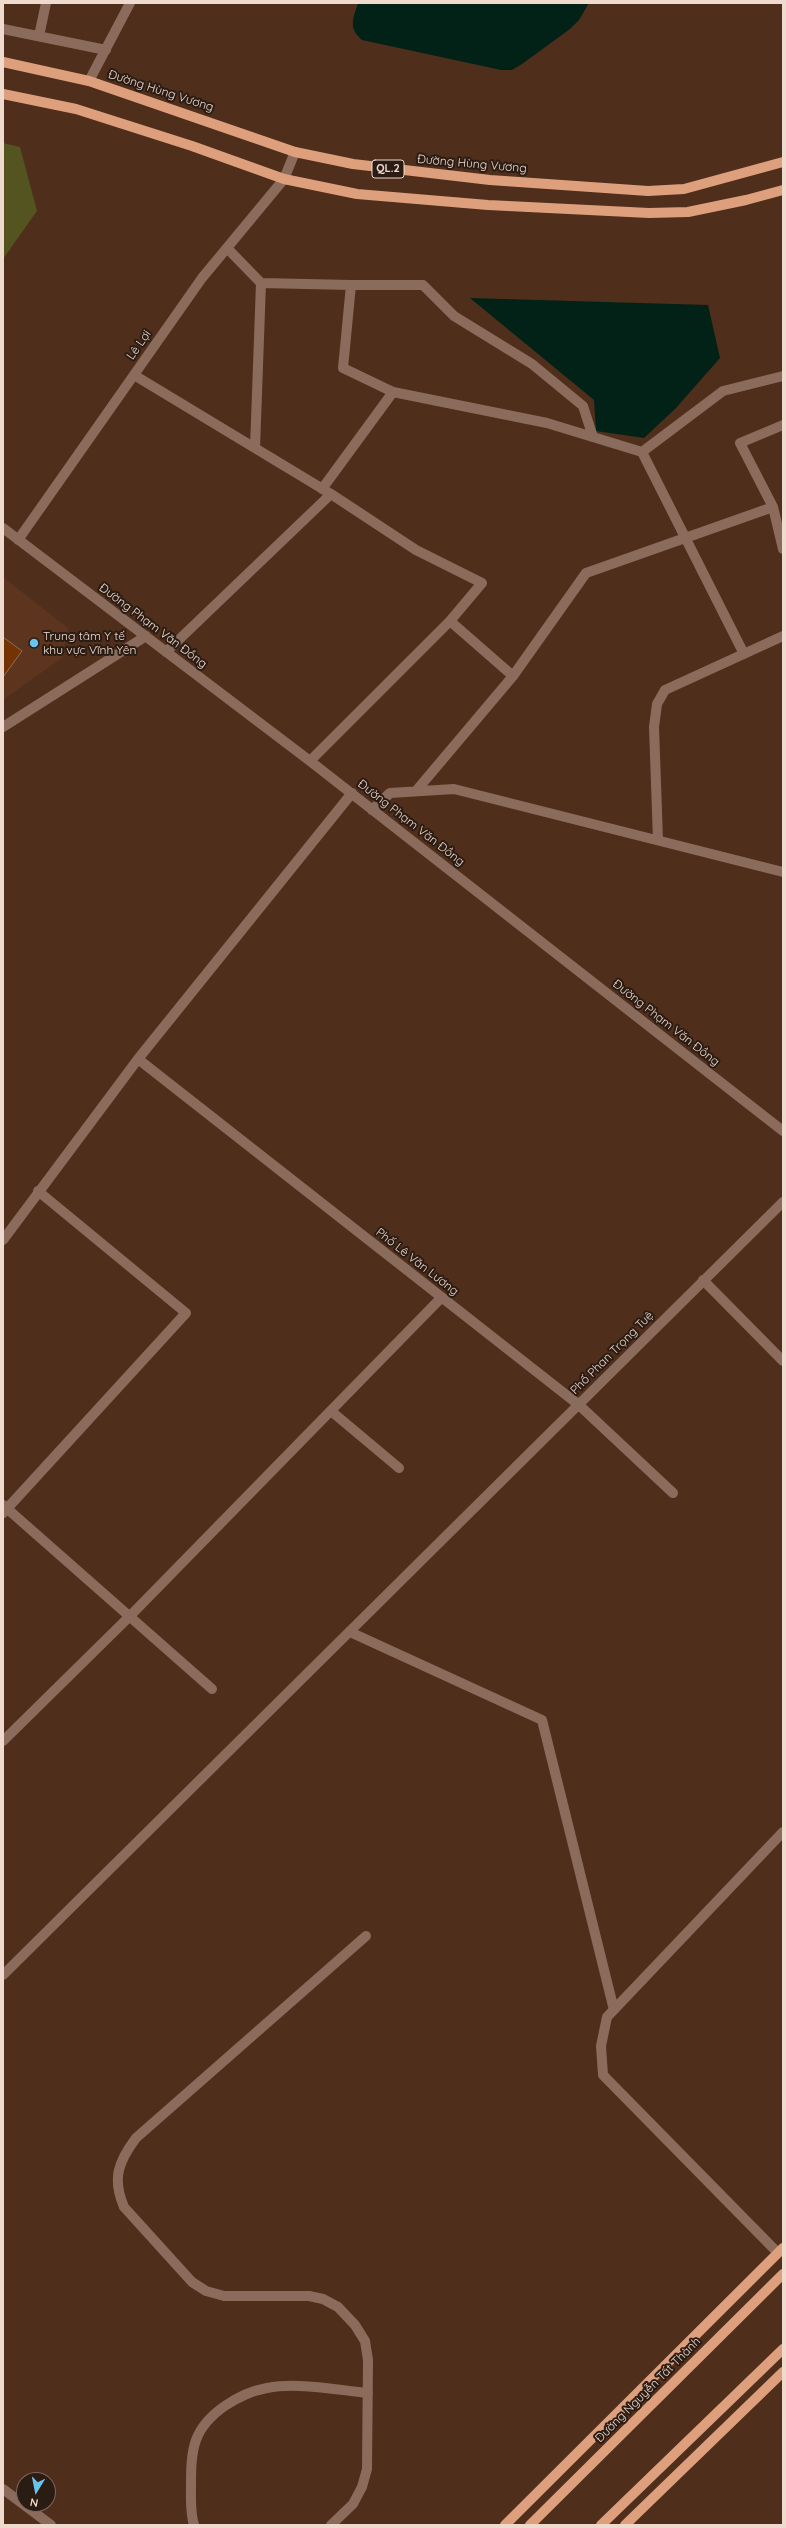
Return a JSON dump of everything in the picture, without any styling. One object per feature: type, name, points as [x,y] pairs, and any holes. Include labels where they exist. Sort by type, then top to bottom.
[{"type":"main road","name":"Đường Hùng Vương","points":[[3,62],[88,81],[295,152],[353,164],[410,172],[648,191],[684,189],[783,162]]},
{"type":"main road","name":"QL.2","points":[[3,94],[76,109],[192,146],[284,179],[357,194],[488,205],[649,213],[688,212],[746,200],[783,190]]},
{"type":"main road","points":[[505,2525],[781,2250]]},
{"type":"main road","name":"Đường Nguyễn Tất Thành","points":[[530,2525],[783,2274]]},
{"type":"main road","points":[[601,2525],[783,2349]]},
{"type":"main road","points":[[625,2525],[783,2372]]},
{"type":"street","points":[[39,36],[46,3]]},
{"type":"street","points":[[88,81],[130,3]]},
{"type":"street","points":[[3,29],[106,50]]},
{"type":"street","name":"Lê Lợi","points":[[18,540],[202,278],[284,179],[295,152]]},
{"type":"street","points":[[227,248],[261,283],[423,285],[454,316],[532,364],[583,406],[594,437]]},
{"type":"street","points":[[255,448],[261,283]]},
{"type":"street","points":[[351,285],[343,368],[393,392],[547,423],[642,452],[744,654]]},
{"type":"street","points":[[134,374],[331,494],[416,550],[482,583],[450,621],[310,761]]},
{"type":"street","points":[[642,452],[723,391],[783,376]]},
{"type":"street","points":[[322,489],[393,392]]},
{"type":"street","points":[[783,425],[740,443],[773,507],[783,549]]},
{"type":"street","points":[[166,652],[331,494]]},
{"type":"street","points":[[416,791],[513,676],[586,573],[773,507]]},
{"type":"street","points":[[3,528],[18,540]]},
{"type":"street","name":"Đường Phạm Văn Đồng","points":[[18,540],[352,793],[783,1131]]},
{"type":"street","points":[[450,621],[513,676]]},
{"type":"street","points":[[3,727],[146,636]]},
{"type":"street","points":[[658,840],[654,727],[657,704],[665,690],[783,636]]},
{"type":"street","points":[[372,810],[390,793],[454,789],[783,872]]},
{"type":"street","points":[[3,1240],[38,1191],[138,1060],[352,793]]},
{"type":"street","name":"Phố Lê Văn Lương","points":[[138,1060],[578,1405],[674,1493]]},
{"type":"street","points":[[38,1191],[186,1313],[4,1509],[130,1616],[212,1689]]},
{"type":"street","name":"Phố Phan Trọng Tuệ","points":[[3,1976],[783,1202]]},
{"type":"street","points":[[703,1280],[783,1361]]},
{"type":"street","points":[[3,1741],[130,1616],[441,1298]]},
{"type":"street","points":[[331,1411],[399,1468]]},
{"type":"street","points":[[350,1632],[542,1720],[614,2010]]},
{"type":"street","points":[[781,2250],[603,2075],[601,2046],[607,2017],[783,1832]]},
{"type":"street","points":[[331,2525],[353,2504],[362,2487],[367,2469],[368,2360],[365,2342],[355,2325],[338,2307],[323,2299],[309,2296],[224,2296],[206,2291],[192,2282],[124,2207],[117,2192],[118,2172],[124,2154],[136,2138],[366,1936]]},
{"type":"street","points":[[194,2525],[191,2516],[192,2470],[196,2441],[203,2427],[228,2404],[250,2393],[268,2388],[302,2387],[368,2393]]},
{"type":"street","points":[[3,2489],[51,2525]]},
{"type":"shaded area","points":[[358,3],[589,3],[579,20],[570,29],[512,70],[501,70],[362,40],[353,27],[353,19]]},
{"type":"shaded area","points":[[3,143],[20,147],[37,211],[3,259]]},
{"type":"shaded area","points":[[470,298],[708,305],[720,358],[676,408],[644,438],[596,431],[594,400]]},
{"type":"shaded area","name":"Trung tâm Y tế khu vực Vĩnh Yên","points":[[3,577],[68,628],[62,658],[3,700]]},
{"type":"building","points":[[3,637],[22,651],[3,677]]},
{"type":"place","name":"Trung tâm Y tế khu vực Vĩnh Yên","points":[[34,643]]}]
